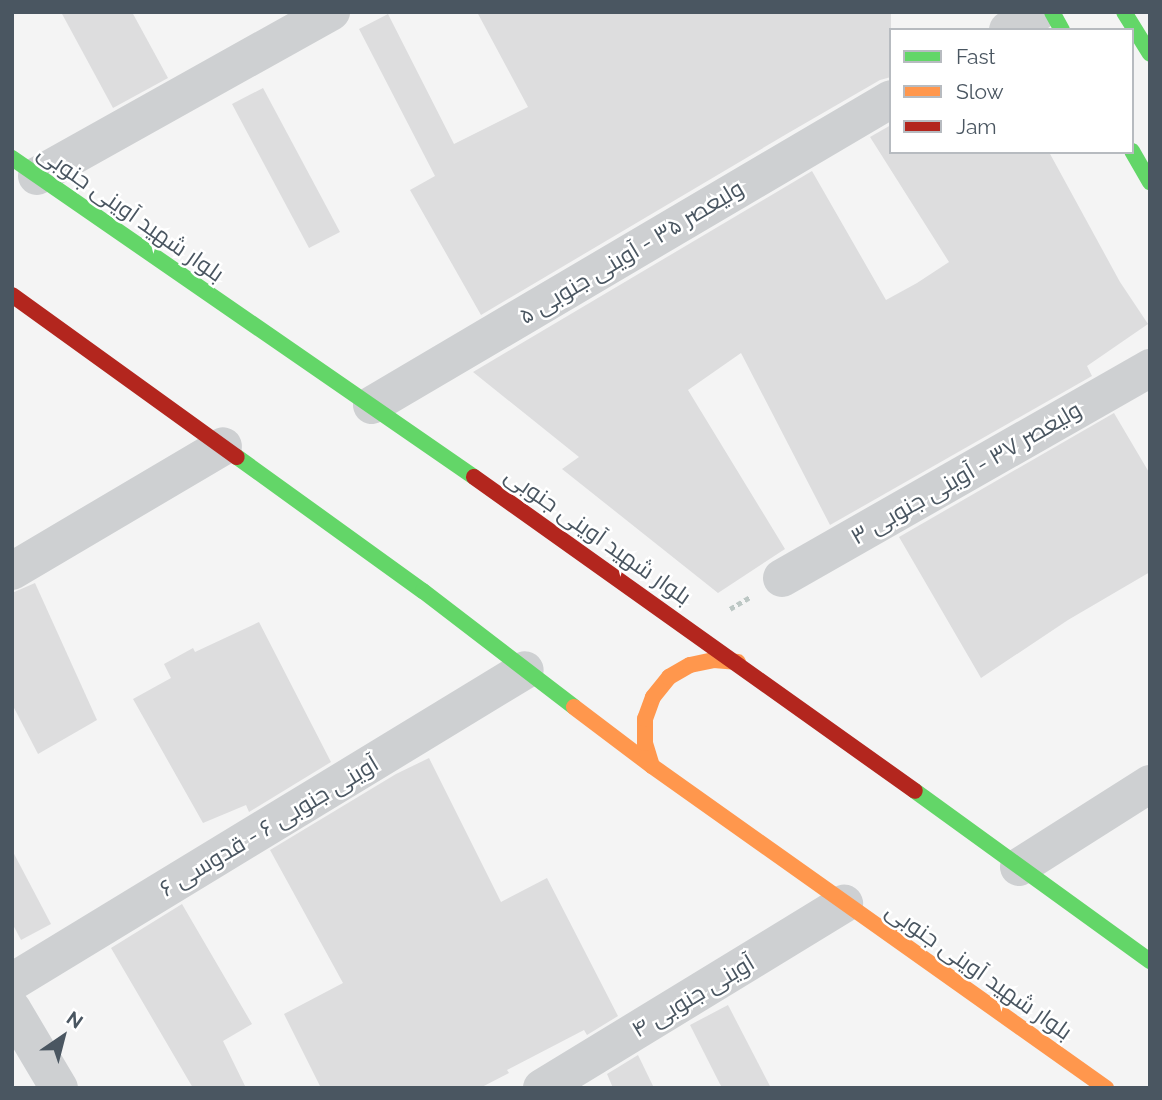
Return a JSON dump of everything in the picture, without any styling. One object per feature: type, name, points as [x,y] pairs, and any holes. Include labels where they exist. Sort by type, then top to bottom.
[{"type":"main road","points":[[1052,12],[1061,28]]},
{"type":"main road","points":[[1124,12],[1134,28]]},
{"type":"main road","points":[[1134,28],[1150,54]]},
{"type":"main road","points":[[1134,154],[1150,182]]},
{"type":"main road","name":"بلوار شهید آوینی جنوبی","points":[[25,167],[372,405],[738,662],[1150,961]]},
{"type":"main road","name":"بلوار شهید آوینی جنوبی","points":[[12,295],[423,591],[652,766],[1107,1088]]},
{"type":"main road","points":[[652,766],[645,743],[645,719],[653,696],[669,677],[690,665],[713,660],[738,662]]},
{"type":"street","points":[[25,167],[331,12]]},
{"type":"street","points":[[1011,28],[1038,12]]},
{"type":"street","name":"ولیعصر ۳۵ - آوینی جنوبی ۵","points":[[372,405],[889,100]]},
{"type":"street","name":"ولیعصر ۳۷ - آوینی جنوبی ۳","points":[[782,578],[1150,368]]},
{"type":"street","points":[[12,571],[223,446]]},
{"type":"street","name":"آوینی جنوبی ۶ - قدوسی ۶","points":[[12,982],[525,670]]},
{"type":"street","points":[[1019,867],[1150,784]]},
{"type":"street","name":"آوینی جنوبی ۴","points":[[542,1088],[844,904]]},
{"type":"street","points":[[12,1009],[59,1088]]},
{"type":"path","points":[[693,631],[782,578]]},
{"type":"building","points":[[61,12],[132,12],[168,78],[113,108]]},
{"type":"building","points":[[477,12],[891,12],[889,78],[880,80],[790,132],[481,315],[410,190],[435,176],[359,29],[388,14],[454,144],[528,107]]},
{"type":"building","points":[[263,88],[340,232],[309,248],[232,104]]},
{"type":"building","points":[[889,126],[889,154],[1050,154],[1120,282],[1148,324],[1087,366],[1092,376],[830,525],[741,353],[688,390],[785,549],[718,593],[562,469],[579,457],[473,372],[812,171],[886,300],[917,283],[949,262],[870,137]]},
{"type":"building","points":[[1114,413],[1150,474],[1150,572],[1068,620],[981,678],[899,537]]},
{"type":"building","points":[[35,583],[97,720],[38,754],[12,704],[12,593]]},
{"type":"building","points":[[259,622],[331,762],[249,812],[246,805],[203,823],[133,699],[171,678],[164,664],[193,648],[195,652]]},
{"type":"building","points":[[429,758],[501,902],[547,878],[618,1016],[587,1035],[584,1030],[507,1070],[509,1073],[480,1088],[321,1088],[284,1014],[343,983],[270,850],[396,774]]},
{"type":"building","points":[[12,850],[51,924],[21,940],[12,923]]},
{"type":"building","points":[[182,904],[252,1024],[223,1041],[246,1088],[193,1088],[111,948]]},
{"type":"building","points":[[728,1005],[771,1088],[722,1088],[690,1025]]},
{"type":"building","points":[[638,1055],[654,1088],[613,1088],[607,1074]]},
{"type":"traffic: fast","points":[[1052,12],[1061,28]]},
{"type":"traffic: fast","points":[[1124,12],[1134,28]]},
{"type":"traffic: fast","points":[[1134,28],[1150,54]]},
{"type":"traffic: fast","points":[[1134,154],[1150,182]]},
{"type":"traffic: fast","points":[[12,158],[474,477]]},
{"type":"traffic: fast","points":[[237,457],[423,591],[574,707]]},
{"type":"traffic: fast","points":[[915,791],[1150,961]]},
{"type":"traffic: slow","points":[[652,766],[645,743],[645,719],[653,697],[669,677],[690,665],[714,660],[738,662]]},
{"type":"traffic: slow","points":[[574,707],[652,766],[1106,1088]]},
{"type":"traffic: jam","points":[[12,295],[237,457]]},
{"type":"traffic: jam","points":[[474,477],[915,791]]}]
